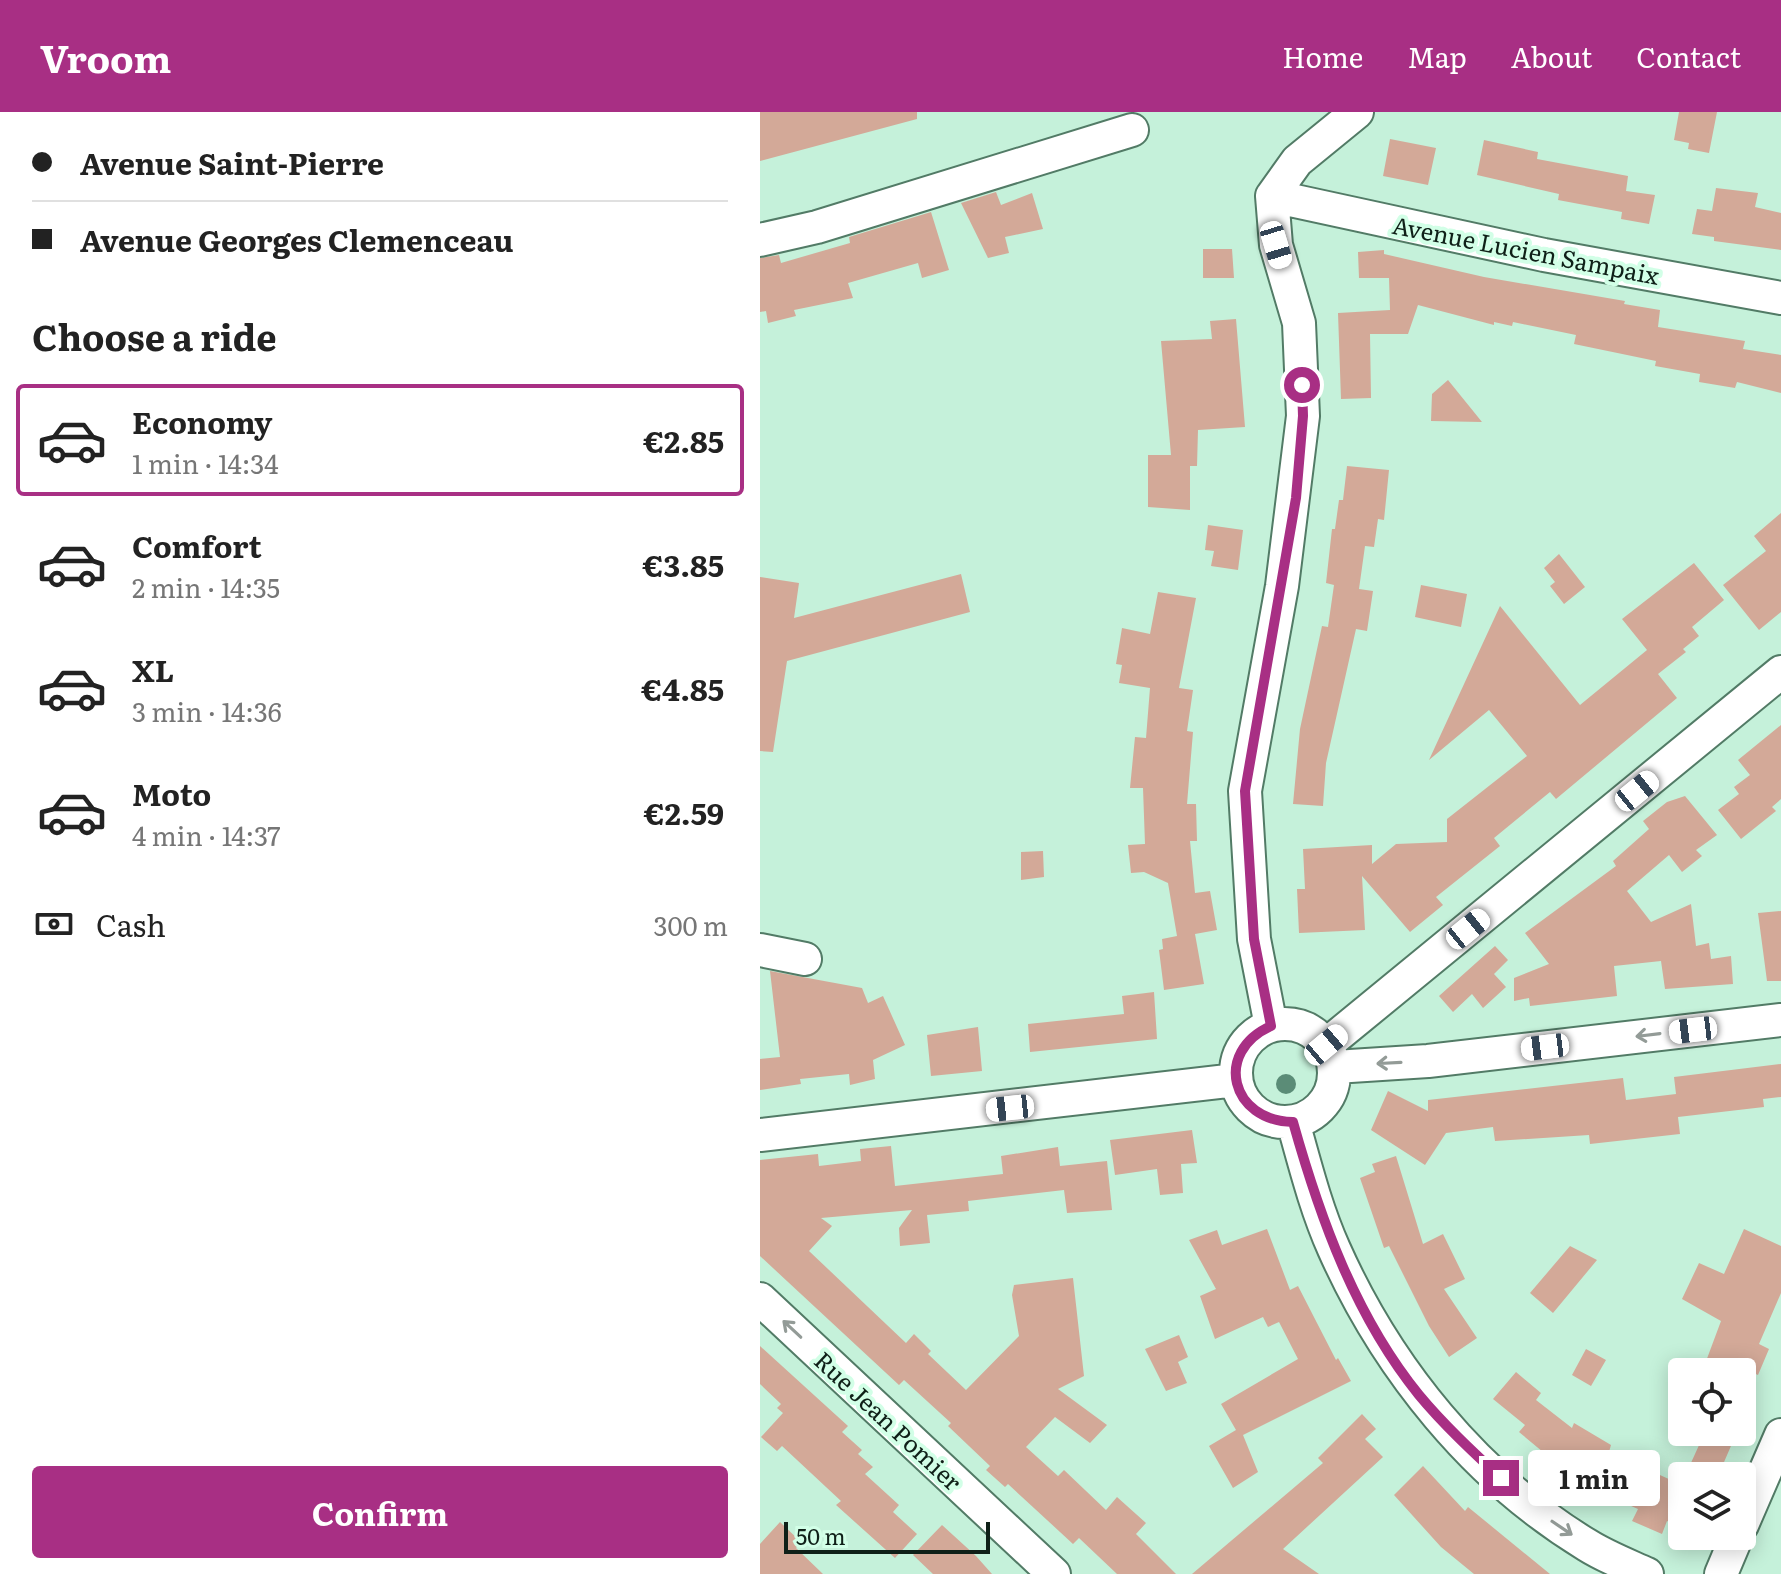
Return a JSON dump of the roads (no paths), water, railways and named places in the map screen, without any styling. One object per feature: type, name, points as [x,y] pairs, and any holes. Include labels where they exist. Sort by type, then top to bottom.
[{"type":"street","points":[[1271,1026],[1254,939],[1245,791],[1282,586],[1303,416],[1299,323],[1276,245],[1272,196],[1297,161],[1357,112]]},
{"type":"street","points":[[760,240],[817,227],[1132,130]]},
{"type":"street","name":"Avenue Lucien Sampaix","points":[[1272,196],[1544,255],[1781,298]]},
{"type":"street","points":[[1330,1056],[1781,672]]},
{"type":"street","points":[[760,950],[805,959]]},
{"type":"street","points":[[1330,1056],[1428,1061],[1781,1020]]},
{"type":"street","points":[[1298,1025],[1318,1036],[1330,1056],[1329,1097],[1322,1107],[1293,1122],[1277,1122],[1253,1111],[1239,1092],[1236,1080],[1241,1051],[1258,1032],[1271,1026],[1298,1025]]},
{"type":"street","points":[[760,1135],[1236,1080]]},
{"type":"street","points":[[1293,1122],[1333,1248],[1367,1315],[1418,1394],[1541,1514],[1589,1547],[1647,1574]]},
{"type":"street","name":"Rue Jean Pomier","points":[[760,1299],[1054,1574]]},
{"type":"street","points":[[1756,1493],[1781,1435]]},
{"type":"street","points":[[1721,1574],[1731,1550]]}]
